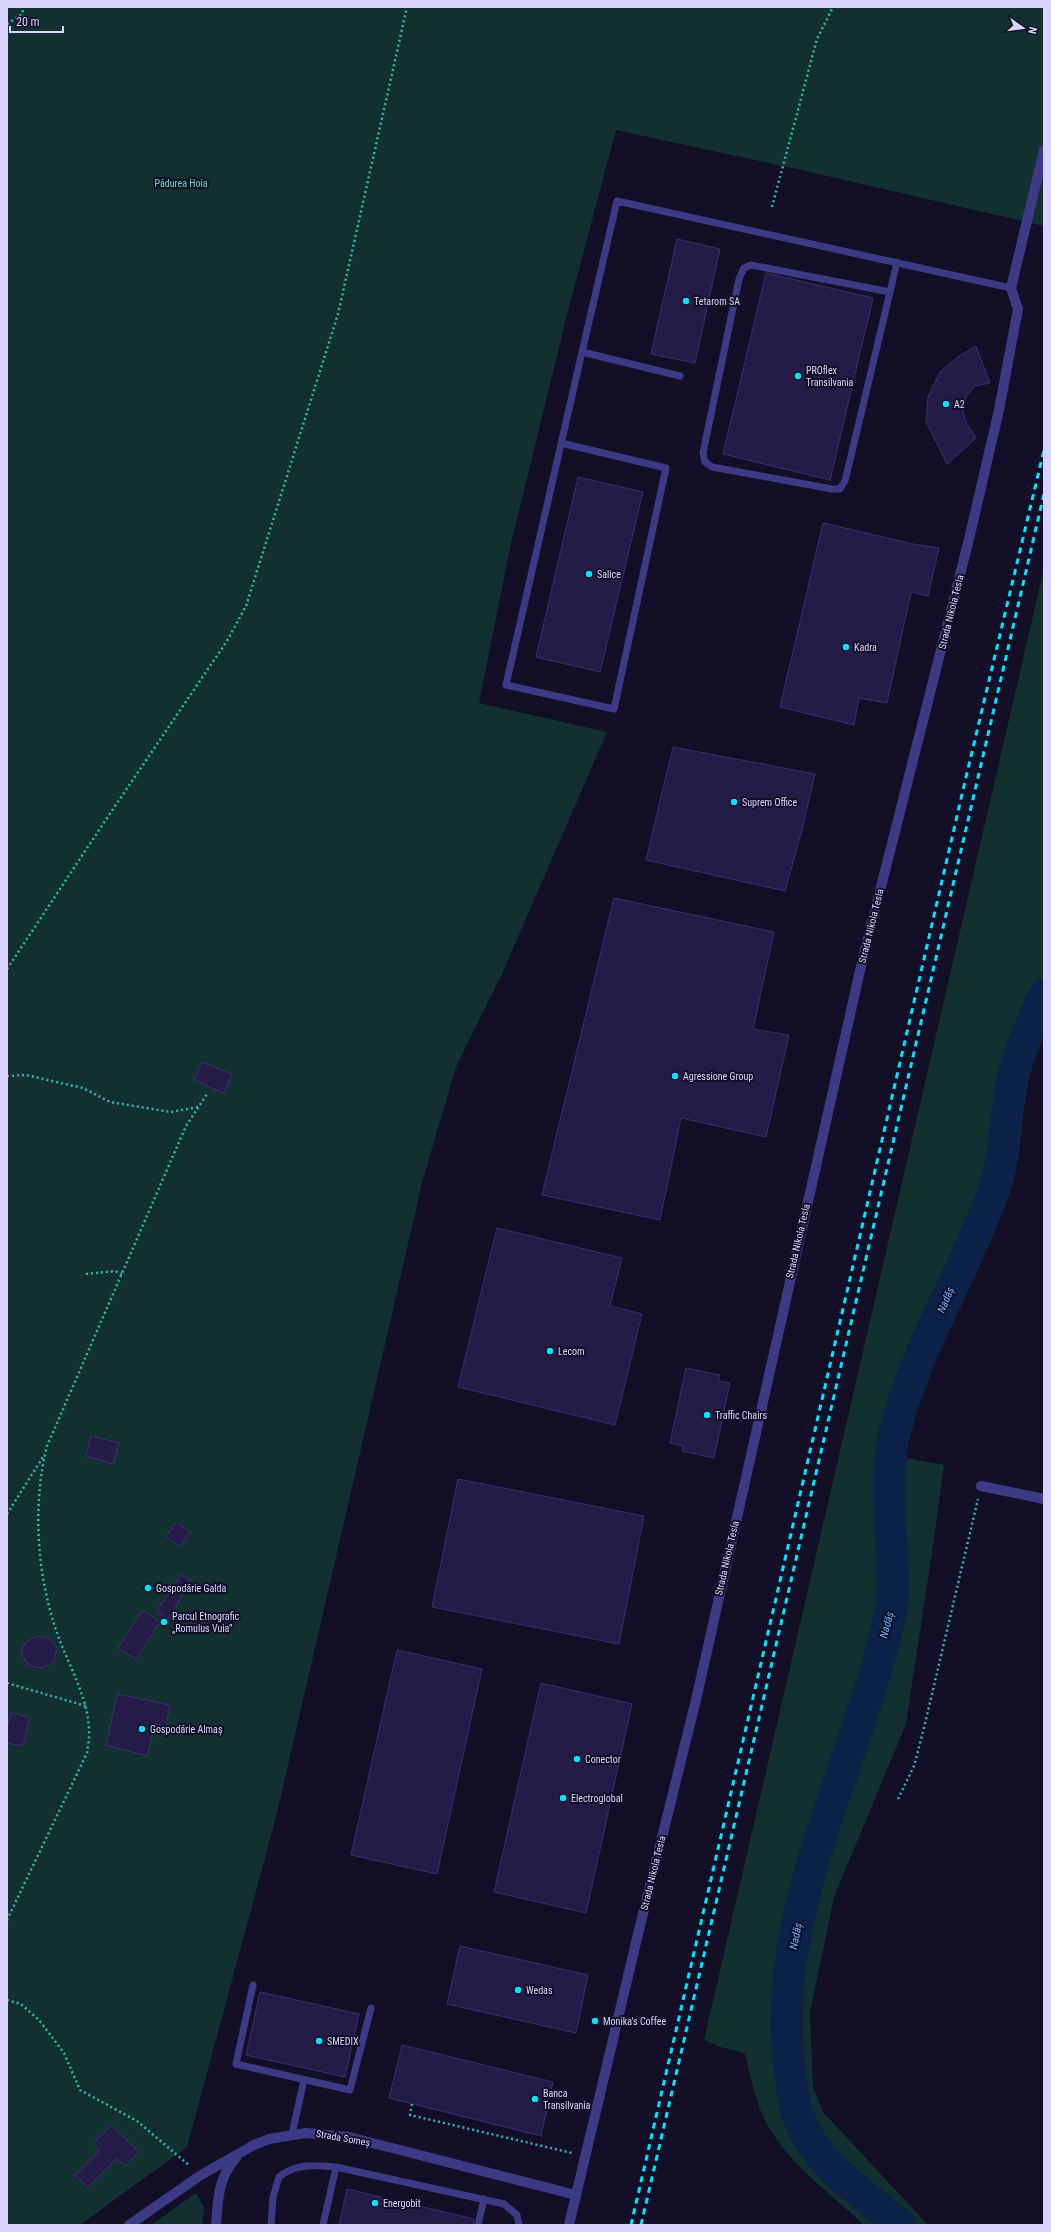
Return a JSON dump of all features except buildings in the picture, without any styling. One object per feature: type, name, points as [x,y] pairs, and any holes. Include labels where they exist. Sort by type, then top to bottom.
[{"type":"street","name":"Strada Nikola Tesla","points":[[569,2225],[638,1934],[696,1700],[861,966],[983,478],[1018,309],[1012,288],[1044,150]]},
{"type":"street","points":[[981,1486],[1044,1499]]},
{"type":"street","name":"Strada Someș","points":[[129,2225],[201,2176],[241,2152],[269,2139],[292,2134],[324,2133],[349,2137],[576,2194]]},
{"type":"street","points":[[216,2225],[218,2192],[223,2177],[241,2152]]},
{"type":"lane","points":[[561,443],[666,468],[614,709],[506,685],[561,443],[617,201],[1012,288]]},
{"type":"lane","points":[[890,292],[751,265],[744,268],[740,279],[703,453],[705,462],[712,467],[832,489],[840,489],[845,481],[890,292],[897,262]]},
{"type":"lane","points":[[582,352],[680,376]]},
{"type":"lane","points":[[253,1985],[236,2064],[350,2090],[371,2008]]},
{"type":"lane","points":[[292,2134],[304,2080]]},
{"type":"lane","points":[[270,2225],[273,2197],[279,2177],[291,2169],[315,2165],[336,2167],[504,2204],[512,2208],[517,2215],[519,2225]]},
{"type":"lane","points":[[323,2225],[336,2167]]},
{"type":"lane","points":[[478,2225],[484,2199]]},
{"type":"path","points":[[7,24],[22,14],[24,7]]},
{"type":"path","points":[[7,969],[111,812],[228,641],[246,606],[338,314],[407,7]]},
{"type":"path","points":[[772,207],[817,39],[832,7]]},
{"type":"path","points":[[7,1076],[26,1076],[83,1088],[110,1102],[163,1111],[171,1112],[199,1107]]},
{"type":"path","points":[[7,1514],[45,1454],[186,1126],[207,1094]]},
{"type":"path","points":[[86,1274],[115,1271],[122,1274]]},
{"type":"path","points":[[7,1920],[87,1752],[90,1730],[86,1706],[57,1632],[45,1586],[37,1517],[40,1475],[45,1454]]},
{"type":"path","points":[[898,1799],[914,1766],[981,1486]]},
{"type":"path","points":[[7,1683],[86,1706]]},
{"type":"path","points":[[7,2000],[21,2004],[39,2020],[64,2052],[80,2090],[137,2121],[201,2176]]},
{"type":"path","points":[[412,2104],[410,2115],[586,2156]]},
{"type":"green space","name":"Pădurea Hoia","points":[[7,7],[1044,7],[1044,226],[797,169],[616,130],[570,303],[511,543],[479,703],[607,732],[502,974],[456,1067],[423,1179],[276,1817],[187,2147],[80,2225],[7,2225]]},
{"type":"green space","points":[[1044,568],[1044,1033],[1024,1075],[1008,1170],[990,1230],[919,1390],[909,1419],[901,1457],[944,1465],[906,1724],[834,1897],[810,2012],[813,2086],[823,2112],[928,2225],[864,2225],[812,2179],[777,2140],[768,2126],[760,2108],[745,2053],[720,2047],[704,2040]]},
{"type":"green space","points":[[196,2193],[204,2207],[202,2225],[151,2225]]},
{"type":"waterway","name":"Nadăș","points":[[901,2225],[856,2190],[828,2163],[816,2149],[806,2133],[796,2111],[790,2070],[787,2011],[792,1952],[804,1894],[877,1666],[891,1609],[893,1584],[889,1473],[895,1431],[915,1370],[993,1193],[1005,1138],[1012,1082],[1026,1038],[1044,995]]},
{"type":"railway","points":[[631,2225],[967,773],[1044,450]]},
{"type":"railway","points":[[641,2225],[1044,494]]},
{"type":"place","name":"Tetarom SA","points":[[686,301]]},
{"type":"place","name":"PROflex Transilvania","points":[[798,376]]},
{"type":"place","name":"A2","points":[[946,404]]},
{"type":"place","name":"Salice","points":[[589,574]]},
{"type":"place","name":"Kadra","points":[[846,647]]},
{"type":"place","name":"Suprem Office","points":[[734,802]]},
{"type":"place","name":"Agressione Group","points":[[675,1076]]},
{"type":"place","name":"Lecom","points":[[550,1351]]},
{"type":"place","name":"Traffic Chairs","points":[[707,1415]]},
{"type":"place","name":"Gospodărie Galda","points":[[148,1588]]},
{"type":"place","name":"Parcul Etnografic „Romulus Vuia”","points":[[164,1622]]},
{"type":"place","name":"Gospodărie Almaș","points":[[142,1729]]},
{"type":"place","name":"Conector","points":[[577,1759]]},
{"type":"place","name":"Electroglobal","points":[[563,1798]]},
{"type":"place","name":"Wedas","points":[[518,1990]]},
{"type":"place","name":"Monika's Coffee","points":[[595,2021]]},
{"type":"place","name":"SMEDIX","points":[[319,2041]]},
{"type":"place","name":"Banca Transilvania","points":[[535,2099]]},
{"type":"place","name":"Energobit","points":[[375,2203]]}]
